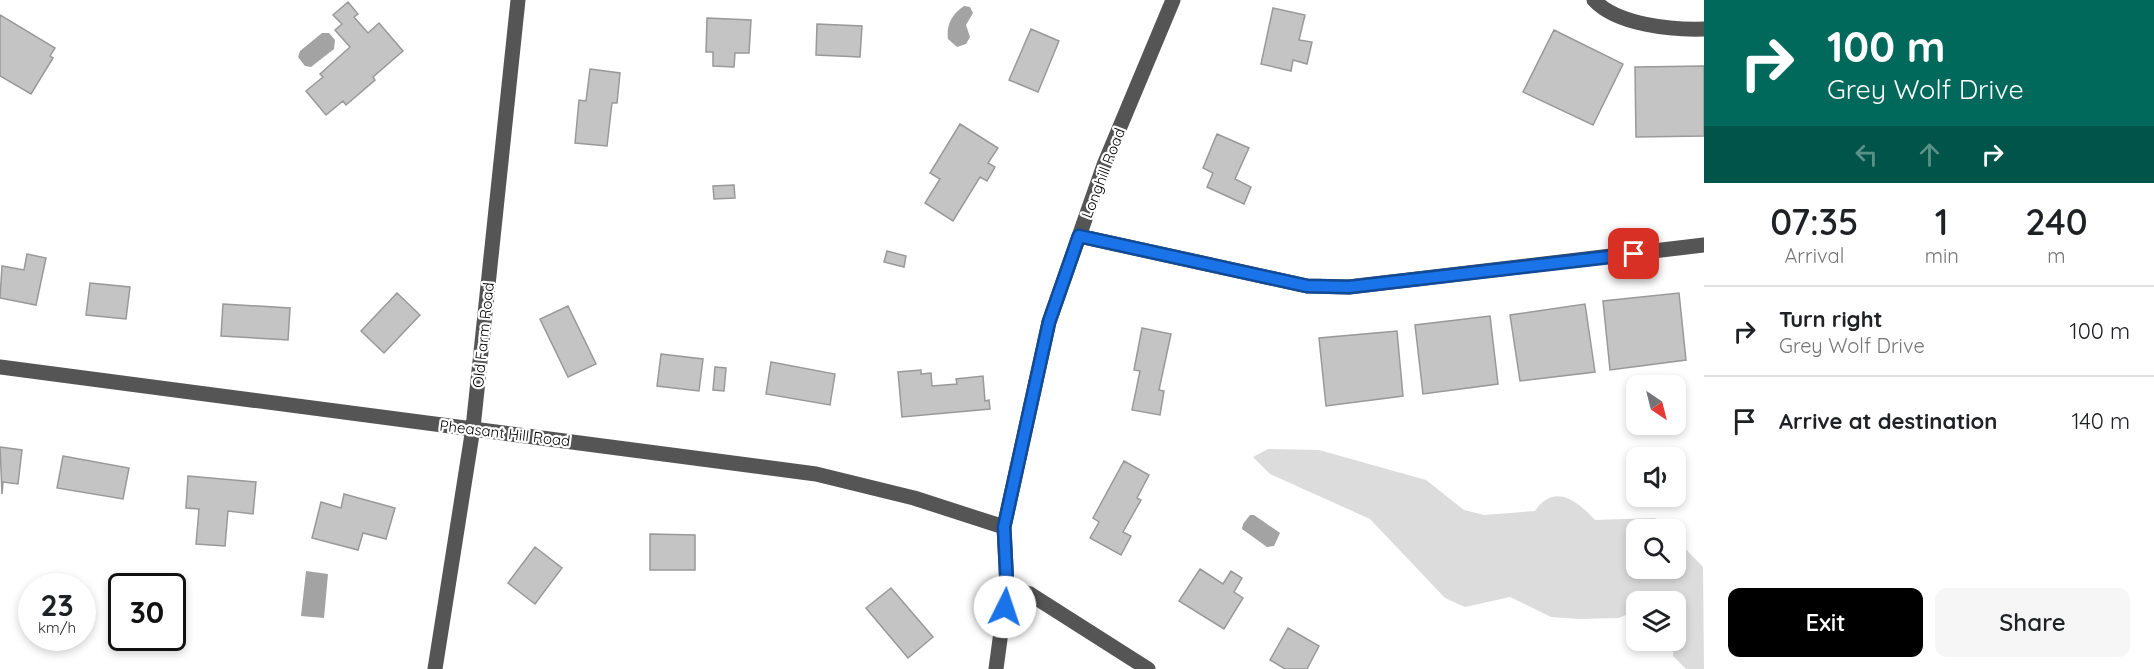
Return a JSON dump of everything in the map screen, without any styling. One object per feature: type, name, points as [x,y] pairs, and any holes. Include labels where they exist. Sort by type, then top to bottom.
[{"type":"street","name":"Old Farm Road","points":[[435,669],[473,428],[518,0]]},
{"type":"street","name":"Longhill Road","points":[[996,669],[1007,587],[1004,527],[1049,322],[1104,165],[1173,0]]},
{"type":"street","points":[[1594,0],[1633,22],[1684,29],[1704,28]]},
{"type":"street","points":[[1079,236],[1307,286],[1349,287],[1704,245]]},
{"type":"street","name":"Pheasant Hill Road","points":[[0,367],[364,417],[473,428],[816,474],[914,498],[1004,527]]},
{"type":"street","points":[[1007,587],[1030,594],[1148,669]]},
{"type":"shaded area","points":[[964,6],[970,7],[973,13],[966,25],[970,37],[966,44],[957,47],[948,39],[948,29],[953,16]]},
{"type":"shaded area","points":[[322,33],[329,33],[335,40],[334,49],[311,67],[305,66],[298,57],[300,51]]},
{"type":"shaded area","points":[[1268,449],[1319,450],[1426,480],[1464,510],[1484,515],[1535,511],[1543,502],[1558,496],[1574,502],[1595,520],[1655,518],[1626,519],[1626,579],[1686,579],[1686,549],[1703,567],[1704,669],[1686,669],[1673,656],[1673,651],[1686,651],[1686,591],[1626,591],[1626,615],[1619,618],[1551,617],[1510,597],[1465,607],[1445,598],[1370,519],[1270,474],[1253,457]]},
{"type":"shaded area","points":[[1250,515],[1254,515],[1280,533],[1274,546],[1267,547],[1242,529]]},
{"type":"shaded area","points":[[306,571],[328,574],[324,618],[301,616]]},
{"type":"building","points":[[348,2],[358,14],[354,17],[368,33],[379,23],[403,51],[346,105],[343,101],[326,115],[306,91],[323,77],[320,74],[350,47],[335,30],[342,24],[333,15]]},
{"type":"building","points":[[1273,8],[1305,15],[1299,40],[1312,42],[1307,64],[1293,60],[1291,71],[1261,64]]},
{"type":"building","points":[[0,15],[55,48],[50,56],[53,58],[31,94],[0,76]]},
{"type":"building","points":[[707,18],[751,20],[749,53],[735,53],[734,67],[713,66],[713,52],[706,52]]},
{"type":"building","points":[[817,24],[862,26],[860,57],[816,55]]},
{"type":"building","points":[[1031,29],[1059,41],[1038,92],[1009,80]]},
{"type":"building","points":[[1554,30],[1623,64],[1593,125],[1523,92]]},
{"type":"building","points":[[1704,66],[1704,136],[1636,137],[1635,67]]},
{"type":"building","points":[[590,69],[620,73],[617,103],[612,103],[607,146],[575,143],[579,100],[586,101]]},
{"type":"building","points":[[960,124],[998,148],[988,163],[995,167],[987,181],[980,177],[953,221],[925,203],[940,179],[930,173]]},
{"type":"building","points":[[1217,134],[1249,148],[1235,179],[1251,187],[1244,204],[1207,187],[1213,173],[1203,168]]},
{"type":"building","points":[[734,185],[735,198],[714,199],[713,186]]},
{"type":"building","points":[[887,251],[906,256],[904,267],[884,262]]},
{"type":"building","points":[[27,254],[46,258],[36,305],[0,298],[2,266],[24,270]]},
{"type":"building","points":[[90,283],[130,287],[126,319],[86,315]]},
{"type":"building","points":[[397,293],[420,315],[384,353],[361,331]]},
{"type":"building","points":[[1679,293],[1686,360],[1610,370],[1603,301]]},
{"type":"building","points":[[223,304],[290,308],[288,340],[221,336]]},
{"type":"building","points":[[1585,304],[1595,372],[1520,381],[1510,315]]},
{"type":"building","points":[[568,306],[596,364],[568,377],[540,319]]},
{"type":"building","points":[[1490,316],[1498,384],[1423,394],[1415,325]]},
{"type":"building","points":[[1142,328],[1171,334],[1159,390],[1164,391],[1160,415],[1132,410],[1140,371],[1134,370]]},
{"type":"building","points":[[1397,331],[1403,396],[1326,406],[1319,338]]},
{"type":"building","points":[[661,354],[703,359],[699,391],[657,386]]},
{"type":"building","points":[[771,362],[835,374],[830,405],[766,394]]},
{"type":"building","points":[[715,367],[726,368],[724,391],[713,390]]},
{"type":"building","points":[[921,370],[921,374],[931,373],[932,386],[957,384],[956,379],[983,376],[985,401],[989,400],[990,409],[902,417],[898,372]]},
{"type":"building","points":[[0,447],[22,450],[18,484],[3,482],[2,494]]},
{"type":"building","points":[[63,456],[129,468],[123,499],[57,488]]},
{"type":"building","points":[[1124,461],[1149,475],[1137,498],[1141,500],[1123,532],[1131,536],[1121,555],[1090,538],[1099,522],[1093,518]]},
{"type":"building","points":[[188,476],[256,482],[253,514],[228,511],[225,546],[196,544],[199,509],[186,508]]},
{"type":"building","points":[[344,494],[395,508],[386,539],[363,533],[358,550],[312,538],[321,502],[341,508]]},
{"type":"building","points":[[650,534],[695,535],[695,570],[650,570]]},
{"type":"building","points":[[535,547],[562,568],[535,604],[508,583]]},
{"type":"building","points":[[1200,569],[1223,584],[1231,571],[1242,578],[1234,592],[1243,598],[1224,629],[1179,601]]},
{"type":"building","points":[[891,588],[933,637],[908,658],[866,608]]},
{"type":"building","points":[[1288,628],[1319,646],[1307,669],[1285,669],[1270,660]]},
{"type":"route","points":[[1005,607],[1007,587],[1004,527],[1049,322],[1079,236],[1307,286],[1349,287],[1402,282],[1634,254]]}]
